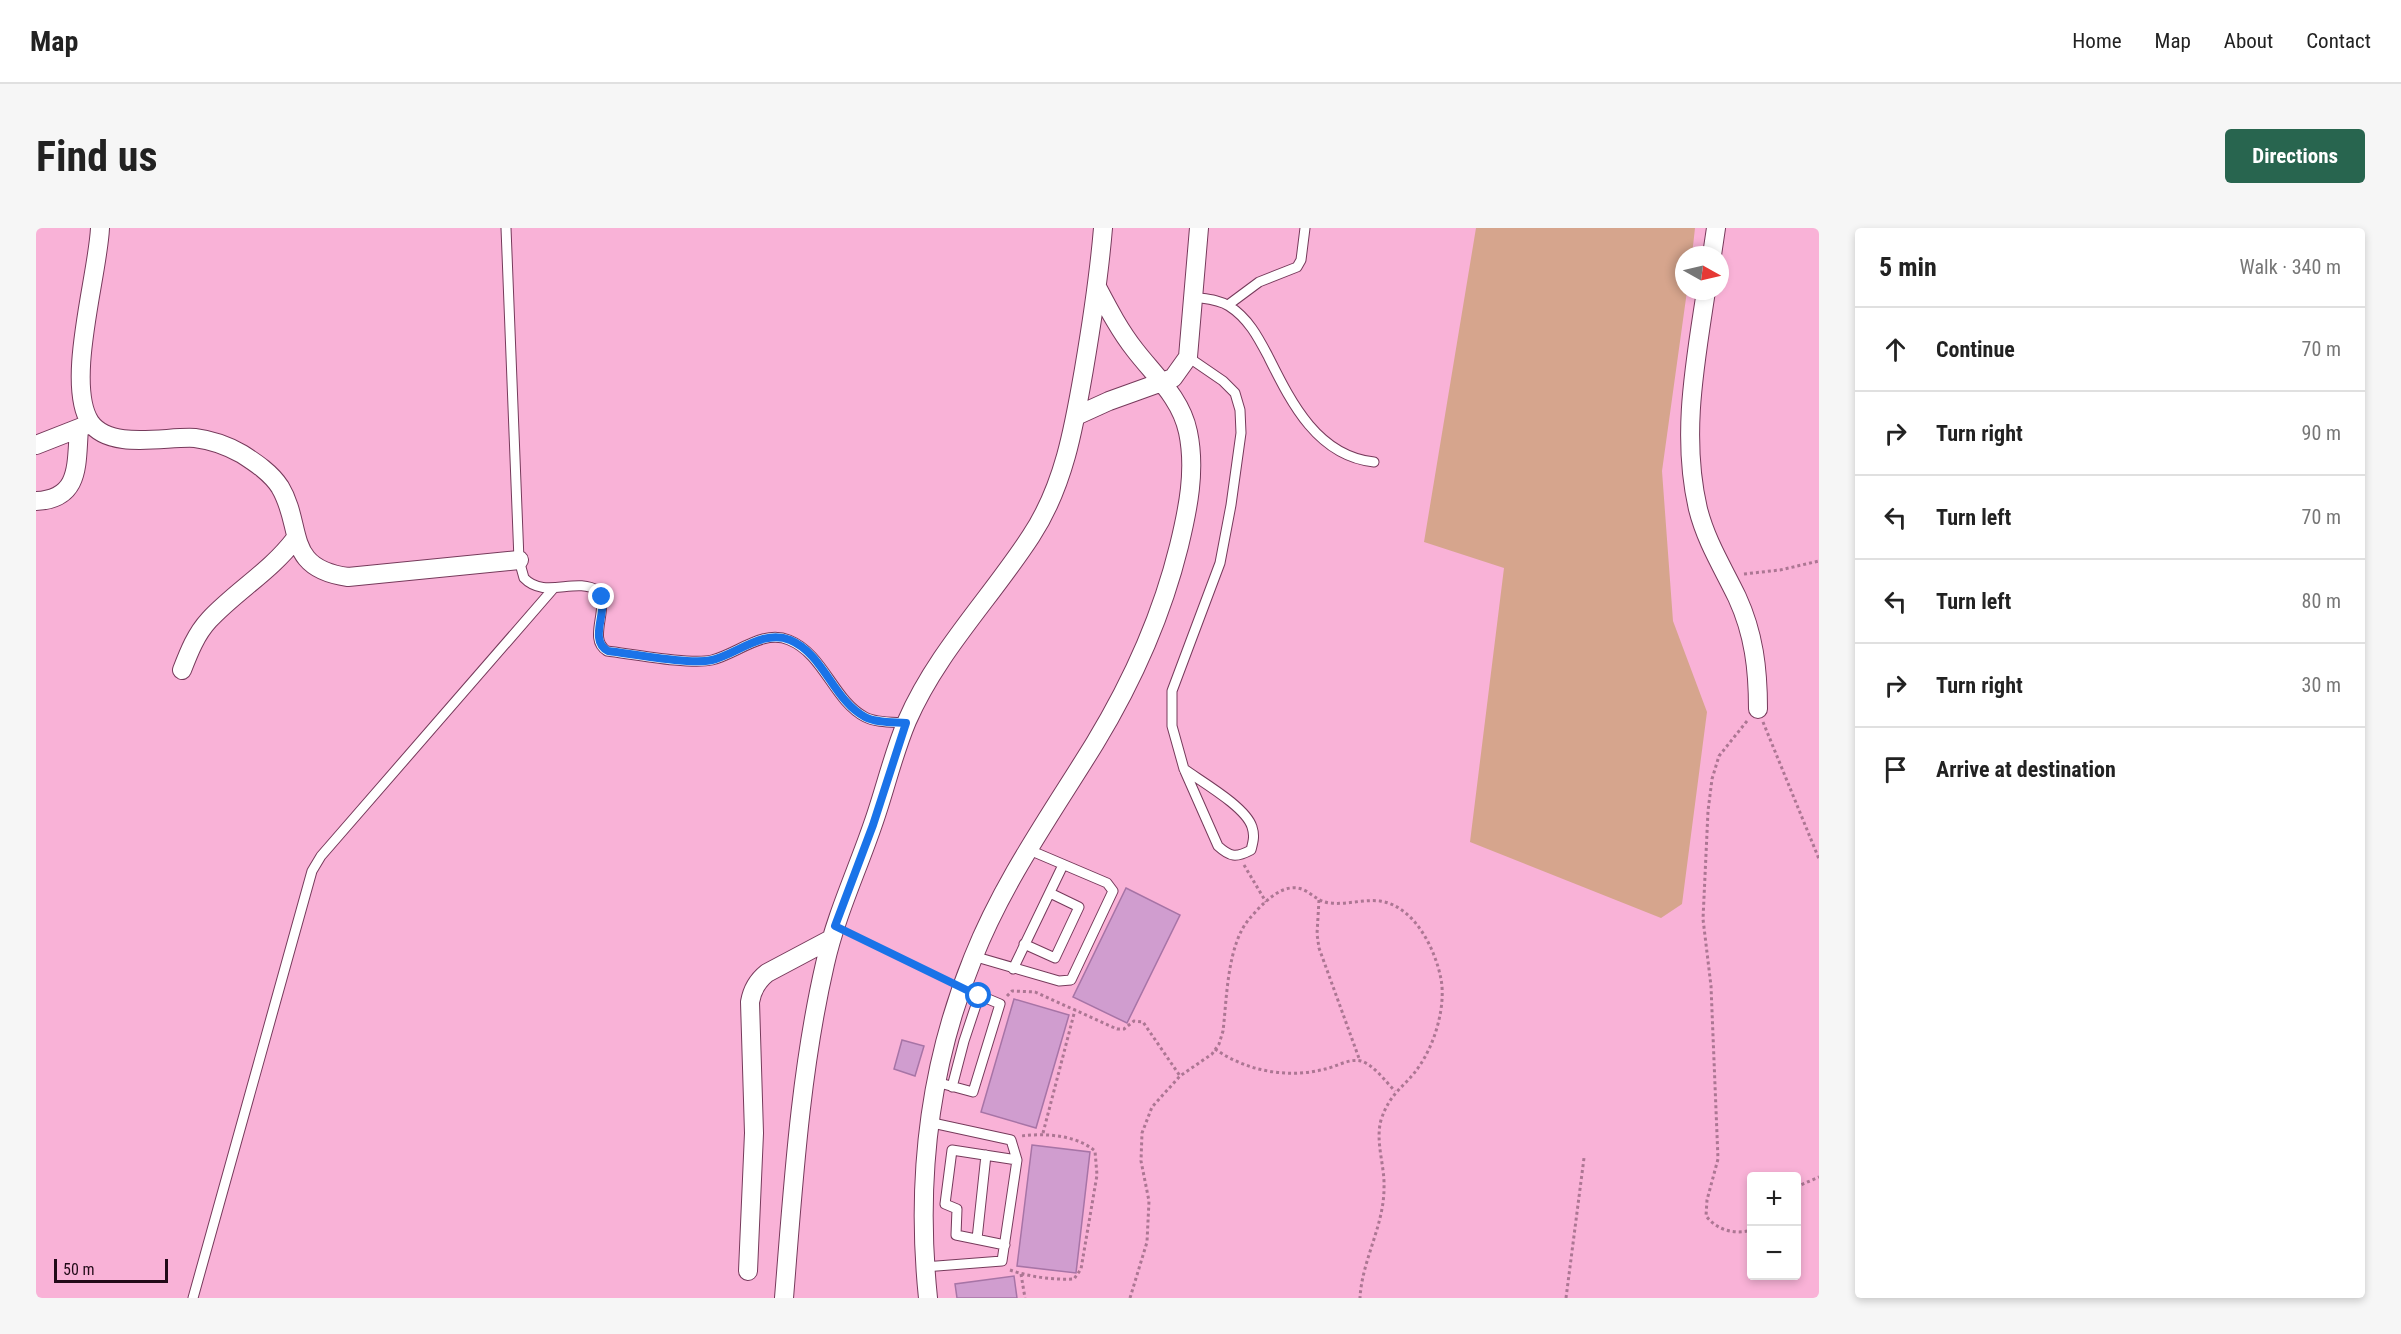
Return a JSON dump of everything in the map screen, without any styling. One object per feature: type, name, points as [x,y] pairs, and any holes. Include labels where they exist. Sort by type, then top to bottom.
[{"type":"street","points":[[36,501],[54,499],[69,488],[74,477],[85,426],[81,388],[83,345],[100,228]]},
{"type":"street","points":[[784,1298],[795,1157],[817,1005],[833,933],[873,825],[906,723],[937,665],[1032,535],[1050,501],[1063,469],[1076,416],[1098,289],[1103,228]]},
{"type":"street","points":[[1076,416],[1109,401],[1173,378],[1179,372],[1188,357],[1199,228]]},
{"type":"street","points":[[1713,246],[1716,228]]},
{"type":"street","points":[[928,1298],[922,1221],[928,1122],[944,1084],[947,1034],[962,988],[973,956],[1027,849],[1097,740],[1124,691],[1151,634],[1170,580],[1185,521],[1191,481],[1191,453],[1184,416],[1163,382],[1120,329],[1098,289]]},
{"type":"street","points":[[1705,300],[1690,400],[1690,442],[1698,508],[1705,532],[1747,621],[1755,650],[1758,709]]},
{"type":"street","points":[[36,445],[85,426],[119,438],[143,441],[194,438],[210,441],[240,453],[266,471],[279,485],[287,503],[296,539],[310,562],[334,575],[348,577],[519,560]]},
{"type":"street","points":[[182,670],[198,636],[208,621],[268,570],[296,539]]},
{"type":"street","points":[[748,1271],[754,1133],[750,1002],[752,994],[760,979],[767,973],[833,933]]},
{"type":"lane","points":[[506,228],[519,560],[521,571],[528,583],[553,589],[586,585],[598,591],[603,603],[598,639],[601,646],[608,651],[703,661],[723,656],[766,638],[788,639],[807,651],[850,707],[867,719],[906,723]]},
{"type":"lane","points":[[1228,305],[1260,282],[1297,267],[1301,260],[1305,228]]},
{"type":"lane","points":[[1193,297],[1215,300],[1228,305],[1248,322],[1297,409],[1320,438],[1334,449],[1350,457],[1374,462]]},
{"type":"lane","points":[[1184,769],[1240,810],[1252,825],[1254,839],[1251,850],[1239,857],[1228,855],[1218,846],[1184,769],[1172,726],[1172,691],[1220,563],[1241,433],[1240,410],[1235,393],[1223,381],[1188,357]]},
{"type":"lane","points":[[193,1298],[312,871],[321,856],[553,589]]},
{"type":"lane","points":[[973,956],[1059,981],[1071,980],[1113,891],[1107,883],[1027,849]]},
{"type":"lane","points":[[1013,969],[1063,866]]},
{"type":"lane","points":[[1024,944],[1055,958],[1079,907],[1050,893]]},
{"type":"lane","points":[[962,988],[1000,1004],[973,1092],[944,1084],[964,1041],[979,996]]},
{"type":"lane","points":[[924,1267],[1002,1261],[1017,1160],[1011,1140],[928,1122]]},
{"type":"lane","points":[[1005,1245],[956,1235],[957,1209],[945,1204],[952,1150],[1017,1160]]},
{"type":"lane","points":[[977,1239],[986,1155]]},
{"type":"path","points":[[1725,575],[1780,570],[1819,561]]},
{"type":"path","points":[[1747,1230],[1724,1230],[1713,1225],[1706,1216],[1707,1200],[1718,1159],[1711,986],[1702,919],[1708,812],[1715,767],[1719,756],[1758,709],[1819,859]]},
{"type":"path","points":[[1239,857],[1266,902]]},
{"type":"path","points":[[1130,1298],[1147,1242],[1149,1201],[1141,1161],[1142,1133],[1152,1107],[1180,1076],[1217,1050],[1223,1031],[1236,939],[1248,919],[1266,902],[1284,889],[1292,887],[1300,888],[1319,902],[1379,901],[1398,908],[1422,931],[1437,963],[1442,989],[1438,1021],[1420,1066],[1395,1091],[1387,1106],[1379,1133],[1384,1189],[1382,1214],[1361,1282],[1360,1298]]},
{"type":"path","points":[[1319,902],[1317,934],[1319,948],[1360,1061]]},
{"type":"path","points":[[833,933],[962,988]]},
{"type":"path","points":[[1000,1004],[1012,991],[1035,992],[1117,1029],[1124,1029],[1134,1021],[1143,1022],[1180,1076]]},
{"type":"path","points":[[1043,1134],[1075,1010]]},
{"type":"path","points":[[1217,1050],[1240,1065],[1266,1071],[1292,1073],[1323,1070],[1351,1061],[1360,1061],[1368,1065],[1395,1091]]},
{"type":"path","points":[[1002,1261],[1008,1270],[1021,1274],[1060,1280],[1074,1279],[1082,1269],[1097,1175],[1095,1152],[1084,1142],[1043,1134],[1021,1136],[1011,1140]]},
{"type":"path","points":[[1566,1298],[1584,1158]]},
{"type":"path","points":[[1801,1185],[1819,1177]]},
{"type":"path","points":[[1021,1274],[1025,1298]]},
{"type":"shaded area","points":[[1476,228],[1695,228],[1693,246],[1675,246],[1675,300],[1686,300],[1662,471],[1673,621],[1707,712],[1682,904],[1661,918],[1470,842],[1504,568],[1424,542]]},
{"type":"building","points":[[1126,888],[1180,915],[1127,1023],[1073,997]]},
{"type":"building","points":[[1014,999],[1069,1015],[1036,1128],[981,1112]]},
{"type":"building","points":[[902,1040],[924,1046],[915,1076],[894,1069]]},
{"type":"building","points":[[1032,1145],[1090,1152],[1076,1273],[1017,1266]]},
{"type":"building","points":[[1014,1276],[1017,1298],[957,1298],[955,1284]]},
{"type":"route","points":[[602,597],[598,639],[601,646],[608,651],[703,661],[723,656],[766,638],[788,639],[807,651],[850,707],[867,719],[906,723],[873,825],[835,926],[979,996]]}]
